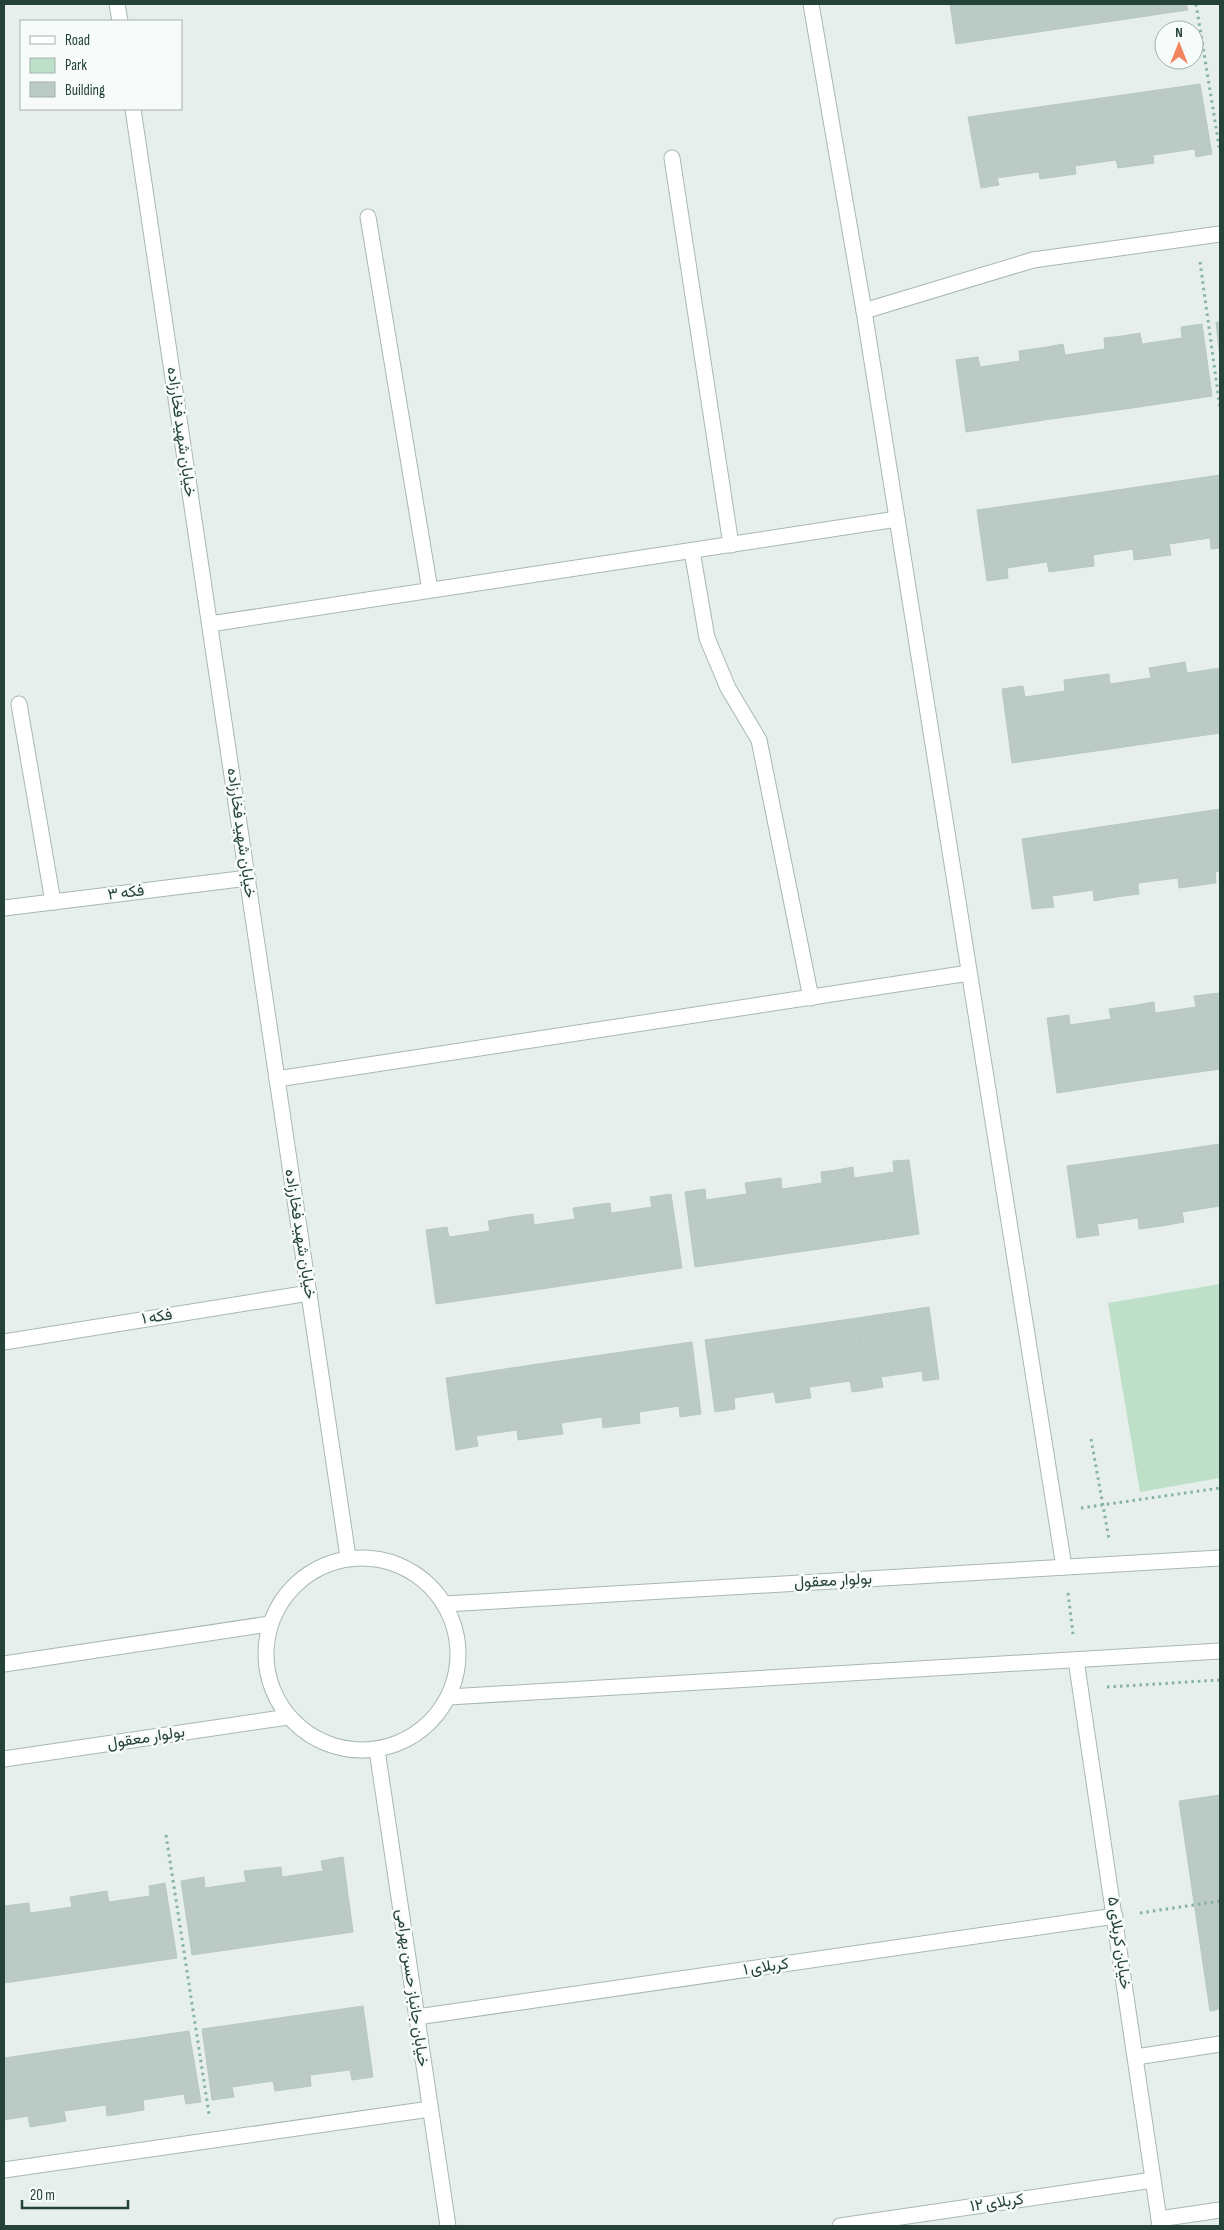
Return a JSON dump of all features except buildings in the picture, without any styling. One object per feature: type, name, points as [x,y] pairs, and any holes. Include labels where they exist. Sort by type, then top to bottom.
[{"type":"street","points":[[118,4],[120,20]]},
{"type":"street","points":[[811,4],[864,311],[1064,1567]]},
{"type":"street","name":"خیابان شهید فخارزاده","points":[[133,110],[348,1558]]},
{"type":"street","points":[[672,158],[731,545]]},
{"type":"street","points":[[368,216],[430,590]]},
{"type":"street","points":[[864,311],[1033,260],[1220,234]]},
{"type":"street","points":[[210,624],[897,519]]},
{"type":"street","points":[[692,551],[707,638],[728,688],[759,740],[811,998]]},
{"type":"street","points":[[19,704],[53,902]]},
{"type":"street","name":"فکه ۳","points":[[4,908],[248,878]]},
{"type":"street","points":[[277,1078],[969,973]]},
{"type":"street","name":"فکه ۱","points":[[4,1342],[309,1293]]},
{"type":"street","points":[[348,1558],[377,1558],[404,1566],[427,1582],[445,1604],[455,1626],[459,1650],[457,1674],[449,1697],[431,1722],[406,1740],[377,1750],[344,1749],[314,1738],[288,1717],[274,1696],[266,1673],[265,1648],[269,1624],[286,1592],[314,1569],[348,1558]]},
{"type":"street","name":"بولوار معقول","points":[[445,1604],[1220,1558]]},
{"type":"street","points":[[4,1664],[269,1624]]},
{"type":"street","points":[[449,1697],[1220,1651]]},
{"type":"street","name":"خیابان کربلای ۵","points":[[1076,1660],[1160,2223]]},
{"type":"street","name":"بولوار معقول","points":[[4,1759],[288,1717]]},
{"type":"street","name":"خیابان جانباز حسن بهرامی","points":[[377,1750],[448,2226]]},
{"type":"street","name":"کربلای ۱","points":[[417,2017],[1115,1916]]},
{"type":"street","points":[[1136,2057],[1220,2044]]},
{"type":"street","points":[[4,2170],[430,2109]]},
{"type":"street","name":"کربلای ۱۲","points":[[840,2226],[1153,2180]]},
{"type":"street","points":[[1160,2223],[1220,2210]]},
{"type":"path","points":[[1196,4],[1220,152]]},
{"type":"path","points":[[1197,238],[1220,408]]},
{"type":"path","points":[[1091,1439],[1109,1540]]},
{"type":"path","points":[[1056,1512],[1220,1488]]},
{"type":"path","points":[[1064,1567],[1076,1660]]},
{"type":"path","points":[[1081,1689],[1220,1680]]},
{"type":"path","points":[[166,1835],[209,2114]]},
{"type":"path","points":[[1115,1916],[1220,1901]]},
{"type":"green space","points":[[1220,1284],[1220,1478],[1140,1492],[1108,1303]]}]
